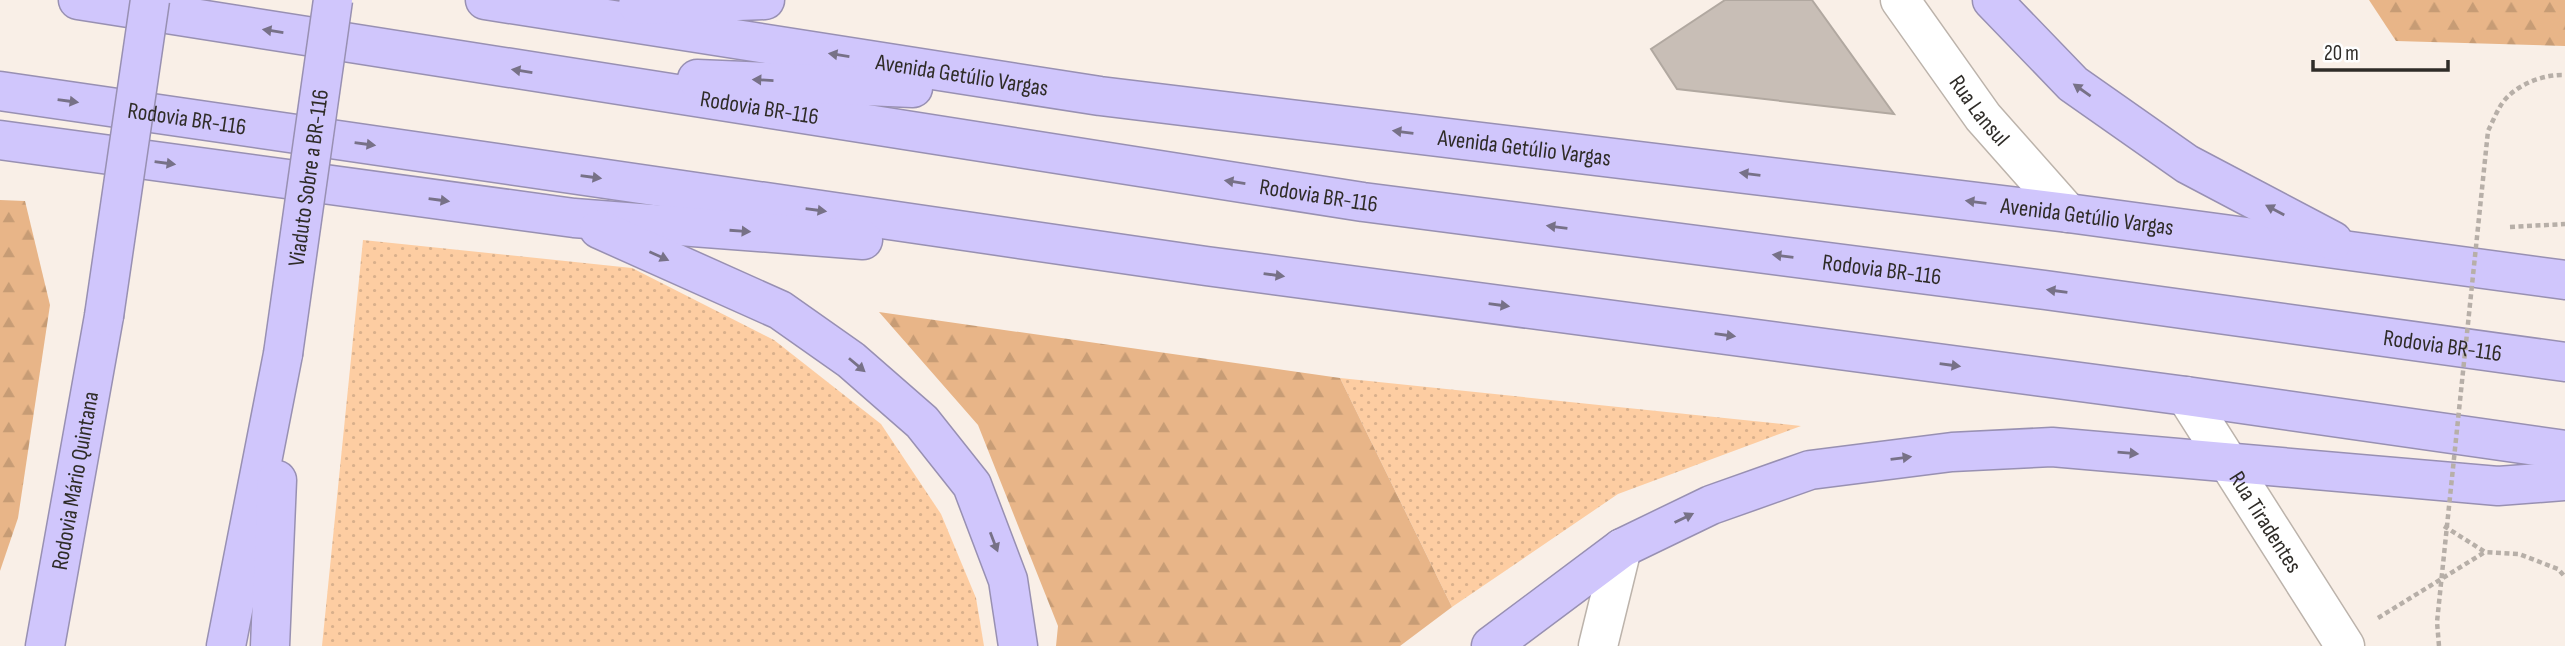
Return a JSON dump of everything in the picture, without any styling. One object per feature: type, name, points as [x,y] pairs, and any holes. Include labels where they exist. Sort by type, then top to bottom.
[{"type":"highway","name":"Rodovia BR-116","points":[[78,0],[1363,202],[2058,292],[2565,362]]},
{"type":"highway","name":"Rodovia Mário Quintana","points":[[45,646],[104,316],[150,0]]},
{"type":"highway","name":"Viaduto Sobre a BR-116","points":[[283,354],[332,0]]},
{"type":"highway","name":"Avenida Getúlio Vargas","points":[[485,0],[1100,96],[2068,213],[2565,281]]},
{"type":"highway","points":[[552,9],[765,0]]},
{"type":"highway","points":[[1992,0],[2073,84],[2084,92],[2188,164],[2357,254]]},
{"type":"highway","points":[[589,82],[720,78],[1100,96]]},
{"type":"highway","name":"Rodovia BR-116","points":[[0,91],[1206,266],[2186,396],[2565,450]]},
{"type":"highway","name":"Rodovia BR-116","points":[[0,141],[574,218],[1206,266]]},
{"type":"highway","points":[[574,218],[780,310],[852,360],[922,422],[972,485],[1008,580],[1018,646]]},
{"type":"highway","points":[[226,646],[283,354]]},
{"type":"highway","points":[[270,646],[283,354]]},
{"type":"highway","points":[[1491,646],[1622,548],[1712,505],[1810,470],[1952,452],[2052,447],[2498,486],[2565,481]]},
{"type":"highway","points":[[26,646],[57,573]]},
{"type":"street","name":"Rua Lansul","points":[[1900,0],[1983,117],[2068,213]]},
{"type":"street","name":"Rua Tiradentes","points":[[2186,396],[2340,644]]},
{"type":"street","points":[[1598,646],[1622,548]]},
{"type":"path","points":[[2439,646],[2437,622],[2488,131],[2501,104],[2520,86],[2553,74],[2565,75]]},
{"type":"path","points":[[2442,524],[2485,552],[2519,554],[2558,569],[2565,577]]},
{"type":"path","points":[[2340,644],[2485,552]]},
{"type":"shaded area","points":[[363,240],[632,268],[774,340],[881,424],[941,514],[976,598],[984,646],[322,646]]},
{"type":"shaded area","points":[[1340,378],[1801,426],[1618,494],[1452,607]]},
{"type":"green space","points":[[2369,0],[2565,0],[2565,46],[2396,41]]},
{"type":"green space","points":[[0,200],[25,201],[50,305],[18,518],[0,571]]},
{"type":"green space","points":[[879,312],[1340,378],[1452,607],[1400,646],[1056,646],[1058,626],[978,425]]},
{"type":"building","points":[[1725,0],[1812,0],[1894,114],[1677,89],[1651,49]]}]
